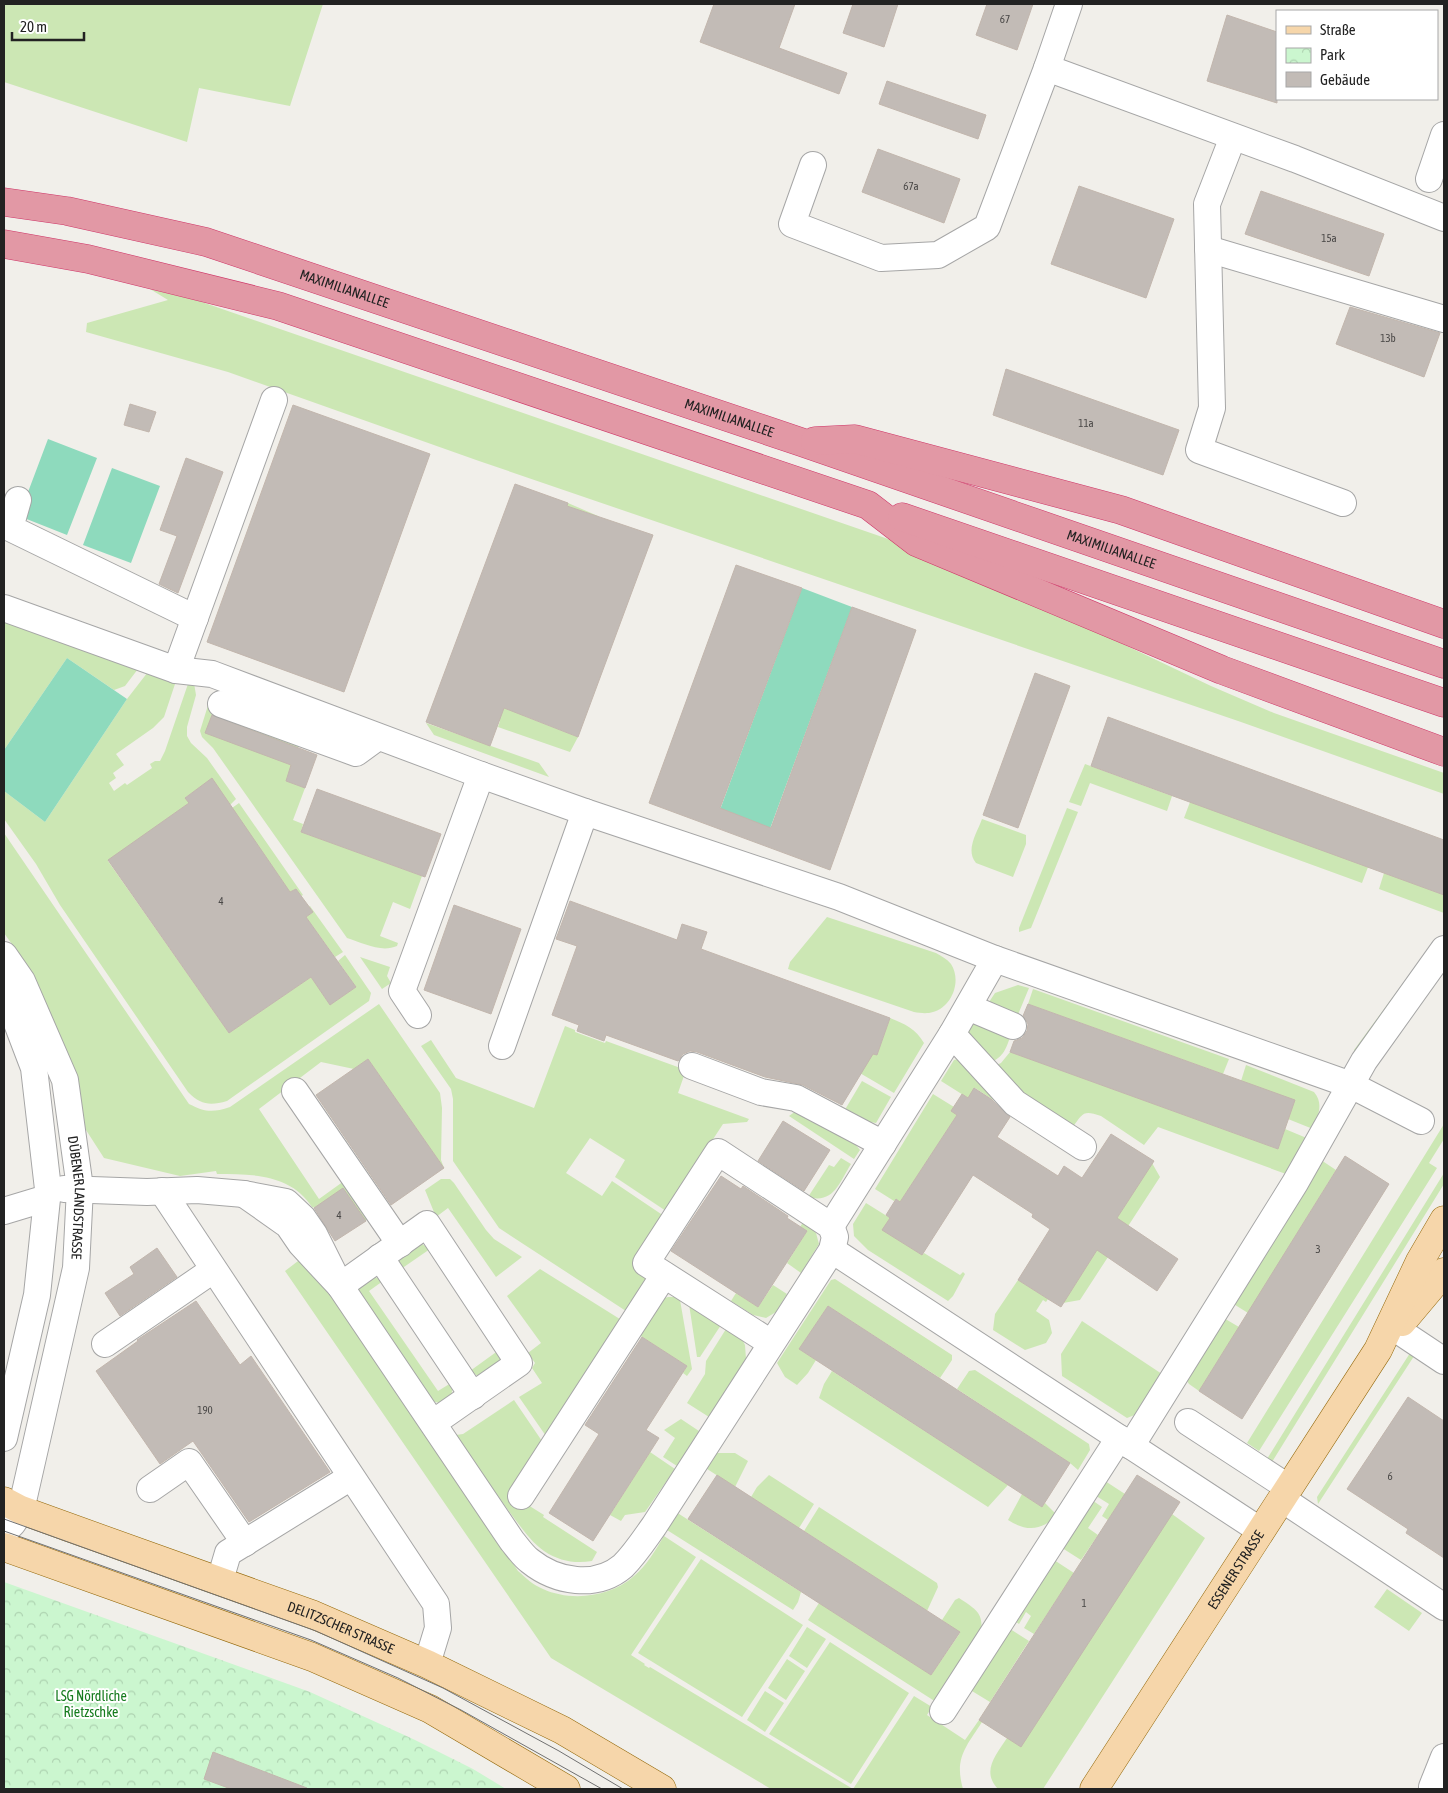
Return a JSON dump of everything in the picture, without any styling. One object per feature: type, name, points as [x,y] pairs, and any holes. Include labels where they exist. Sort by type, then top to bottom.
[{"type":"highway","name":"MAXIMILIANALLEE","points":[[4,202],[67,211],[206,242],[802,442],[1444,664]]},
{"type":"highway","points":[[4,244],[88,258],[278,306],[868,505],[1444,704]]},
{"type":"highway","points":[[802,442],[855,439],[1122,510],[1444,624]]},
{"type":"highway","points":[[868,505],[916,542],[1222,670],[1444,752]]},
{"type":"main road","name":"ESSENER STRASSE","points":[[1378,1350],[1420,1261],[1444,1220]]},
{"type":"main road","name":"ESSENER STRASSE","points":[[1094,1789],[1378,1350],[1444,1272]]},
{"type":"main road","name":"DELITZSCHER STRASSE","points":[[12,1505],[314,1615],[427,1664],[562,1730],[662,1789]]},
{"type":"main road","points":[[4,1548],[312,1657],[430,1709],[566,1789]]},
{"type":"street","points":[[813,165],[792,224],[881,258],[938,255],[987,227],[1069,4]]},
{"type":"street","points":[[1047,68],[1295,159],[1444,218]]},
{"type":"street","points":[[1429,179],[1444,135]]},
{"type":"street","points":[[1232,137],[1208,204],[1212,408],[1199,450],[1343,503]]},
{"type":"street","points":[[1208,248],[1444,319]]},
{"type":"street","points":[[176,670],[274,400]]},
{"type":"street","points":[[18,500],[10,528],[195,618]]},
{"type":"street","points":[[4,608],[176,670],[212,674],[481,775],[839,897],[995,958],[1351,1085],[1422,1121]]},
{"type":"street","points":[[221,704],[356,753],[378,737]]},
{"type":"street","points":[[418,1015],[402,991],[481,775]]},
{"type":"street","points":[[502,1046],[586,812]]},
{"type":"street","points":[[943,1711],[1125,1442],[1295,1183],[1364,1061],[1444,949]]},
{"type":"street","name":"DÜBENER LANDSTRASSE","points":[[4,954],[22,981],[65,1080],[80,1188],[76,1268],[12,1505],[13,1523],[4,1532]]},
{"type":"street","points":[[4,1211],[48,1193],[80,1188],[162,1191],[197,1190],[244,1194],[286,1202],[304,1218],[340,1286],[512,1541],[529,1560],[562,1578],[586,1580],[598,1578],[621,1567],[639,1548],[771,1343],[832,1238],[883,1144],[952,1034],[995,958]]},
{"type":"street","name":"DÜBENER LANDSTRASSE","points":[[4,989],[34,1068],[48,1193],[37,1295],[4,1438]]},
{"type":"street","points":[[968,1007],[1013,1026]]},
{"type":"street","points":[[952,1034],[1015,1103],[1083,1147]]},
{"type":"street","points":[[692,1066],[761,1092],[796,1098],[883,1144]]},
{"type":"street","points":[[295,1091],[390,1250],[473,1396]]},
{"type":"street","points":[[771,1343],[646,1263],[718,1152],[832,1238],[1125,1442],[1261,1531]]},
{"type":"street","points":[[162,1191],[436,1604],[438,1628],[427,1664]]},
{"type":"street","points":[[244,1194],[288,1225],[302,1244],[340,1286]]},
{"type":"street","points":[[340,1286],[427,1224],[519,1363],[433,1423]]},
{"type":"street","points":[[105,1344],[213,1270]]},
{"type":"street","points":[[521,1496],[664,1275]]},
{"type":"street","points":[[1396,1328],[1444,1361]]},
{"type":"street","points":[[1188,1422],[1444,1607]]},
{"type":"street","points":[[150,1489],[189,1462],[245,1543]]},
{"type":"street","points":[[220,1580],[228,1553],[351,1478]]},
{"type":"street","points":[[1432,1787],[1444,1757]]},
{"type":"green space","points":[[4,4],[323,4],[290,106],[199,88],[187,142],[4,82]]},
{"type":"green space","points":[[150,289],[199,301],[891,540],[982,577],[1211,686],[1274,713],[1444,773],[1444,794],[1241,722],[479,461],[228,372],[86,332],[87,323],[168,300]]},
{"type":"green space","points":[[48,439],[97,458],[67,535],[19,516]]},
{"type":"green space","points":[[112,468],[160,486],[131,563],[83,545]]},
{"type":"green space","points":[[568,503],[598,516],[524,716],[578,737],[570,752],[498,727],[500,721],[489,717]]},
{"type":"green space","points":[[802,588],[852,607],[764,845],[714,826]]},
{"type":"green space","points":[[4,615],[141,665],[125,686],[114,690],[67,658],[4,750]]},
{"type":"green space","points":[[67,658],[127,699],[45,822],[4,791],[4,750]]},
{"type":"green space","points":[[151,668],[177,678],[164,717],[153,728],[116,754],[124,765],[113,773],[116,778],[109,783],[114,791],[125,783],[127,785],[152,768],[150,764],[160,761],[189,681],[194,683],[196,695],[187,727],[187,736],[191,743],[207,758],[236,799],[230,805],[212,779],[186,797],[189,803],[108,861],[229,1033],[311,977],[330,1005],[356,987],[338,961],[345,955],[371,993],[369,1001],[227,1101],[216,1104],[197,1100],[188,1092],[60,905],[36,864],[4,819],[4,791],[45,822],[127,699]]},
{"type":"green space","points":[[210,699],[299,745],[286,781],[305,788],[293,820],[303,824],[301,832],[422,876],[410,909],[393,902],[380,936],[398,943],[397,946],[378,948],[347,938],[213,748],[202,737],[200,731]]},
{"type":"green space","points":[[426,723],[539,763],[549,777],[434,735]]},
{"type":"green space","points":[[1085,764],[1172,796],[1167,811],[1090,783],[1081,806],[1069,802]]},
{"type":"green space","points":[[1190,802],[1368,867],[1362,883],[1184,818]]},
{"type":"green space","points":[[239,803],[303,895],[301,896],[296,889],[290,892],[232,808]]},
{"type":"green space","points":[[1067,808],[1078,812],[1031,928],[1019,932],[1019,928]]},
{"type":"green space","points":[[982,819],[1026,835],[1026,844],[1013,877],[976,863],[973,858],[973,841]]},
{"type":"green space","points":[[4,833],[189,1104],[209,1111],[230,1107],[379,1004],[440,1093],[442,1108],[441,1160],[444,1168],[368,1059],[354,1069],[321,1062],[259,1109],[319,1199],[344,1181],[369,1218],[365,1221],[312,1207],[293,1188],[270,1178],[217,1174],[216,1171],[180,1176],[104,1158],[77,1116],[16,950],[4,933]]},
{"type":"green space","points":[[1384,873],[1444,895],[1444,913],[1379,889]]},
{"type":"green space","points":[[309,906],[343,952],[335,957],[306,917],[313,912]]},
{"type":"green space","points":[[827,917],[936,953],[944,958],[951,964],[956,978],[950,999],[940,1009],[933,1012],[914,1012],[788,969],[790,962]]},
{"type":"green space","points":[[1431,945],[1354,1057],[1354,1050]]},
{"type":"green space","points":[[360,957],[390,967],[387,976],[391,983],[382,989]]},
{"type":"green space","points":[[1018,985],[1029,988],[1017,1017],[987,1005],[995,993]]},
{"type":"green space","points":[[1033,989],[1229,1059],[1223,1074],[1028,1004]]},
{"type":"green space","points":[[890,1018],[910,1028],[924,1043],[894,1093],[841,1062],[841,1043],[877,1055]]},
{"type":"green space","points":[[974,1023],[1010,1037],[1003,1053],[989,1064],[967,1034]]},
{"type":"green space","points":[[565,1026],[575,1030],[575,1032],[605,1043],[606,1041],[686,1070],[678,1093],[749,1119],[747,1122],[723,1124],[666,1211],[615,1177],[625,1160],[590,1138],[566,1173],[602,1196],[612,1181],[664,1216],[633,1263],[653,1277],[629,1313],[499,1228],[453,1161],[453,1099],[451,1089],[421,1046],[431,1040],[456,1078],[534,1108]]},
{"type":"green space","points":[[1010,1052],[1278,1149],[1285,1129],[1309,1139],[1286,1174],[1158,1127],[1144,1145],[1101,1116],[1095,1114],[1084,1114],[1073,1127],[1010,1087],[992,1067],[1001,1063]]},
{"type":"green space","points":[[962,1058],[1013,1113],[975,1088],[968,1098],[941,1081],[954,1060]]},
{"type":"green space","points":[[1246,1065],[1314,1092],[1319,1105],[1313,1129],[1288,1119],[1241,1081]]},
{"type":"green space","points":[[862,1081],[891,1097],[876,1123],[854,1119],[843,1113]]},
{"type":"green space","points":[[933,1094],[954,1107],[952,1111],[957,1115],[900,1202],[896,1199],[894,1201],[875,1189]]},
{"type":"green space","points":[[800,1108],[846,1133],[860,1150],[854,1159],[789,1116]]},
{"type":"green space","points":[[1444,1124],[1444,1139],[1429,1163],[1437,1168],[1259,1451],[1247,1443]]},
{"type":"green space","points":[[841,1158],[851,1164],[835,1190],[830,1195],[824,1197],[808,1197],[829,1165],[834,1167]]},
{"type":"green space","points":[[1321,1160],[1336,1170],[1248,1313],[1232,1303]]},
{"type":"green space","points":[[1152,1163],[1160,1177],[1080,1300],[1063,1303]]},
{"type":"green space","points":[[1444,1173],[1444,1184],[1272,1462],[1267,1459]]},
{"type":"green space","points":[[441,1179],[450,1179],[454,1183],[494,1239],[522,1257],[496,1277],[448,1208],[436,1217],[425,1190]]},
{"type":"green space","points":[[866,1203],[890,1218],[883,1230],[922,1255],[924,1253],[960,1275],[963,1272],[965,1274],[953,1296],[948,1301],[868,1250],[854,1236],[853,1224]]},
{"type":"green space","points":[[804,1221],[816,1233],[819,1244],[801,1273],[787,1263],[807,1231],[800,1227]]},
{"type":"green space","points":[[422,1244],[430,1249],[401,1269],[400,1258]]},
{"type":"green space","points":[[302,1258],[331,1292],[518,1571],[536,1585],[554,1593],[578,1596],[602,1593],[625,1583],[639,1572],[664,1536],[696,1557],[631,1655],[644,1665],[853,1789],[771,1789],[551,1658],[285,1271]]},
{"type":"green space","points":[[540,1269],[623,1321],[548,1439],[519,1397],[542,1383],[532,1368],[535,1363],[528,1353],[541,1343],[507,1296]]},
{"type":"green space","points":[[373,1276],[383,1281],[369,1291],[438,1391],[451,1383],[453,1387],[451,1396],[440,1403],[430,1398],[360,1295],[360,1285]]},
{"type":"green space","points":[[835,1279],[952,1355],[952,1360],[940,1378],[828,1306],[799,1349],[816,1360],[797,1385],[785,1377],[777,1363],[831,1280]]},
{"type":"green space","points":[[1018,1280],[1048,1299],[1046,1302],[1043,1300],[1036,1311],[1049,1320],[1052,1333],[1046,1343],[1025,1350],[993,1330],[995,1314]]},
{"type":"green space","points":[[773,1285],[787,1294],[776,1312],[766,1318],[753,1315],[731,1301],[736,1293],[758,1307]]},
{"type":"green space","points":[[675,1297],[680,1300],[692,1369],[687,1376],[683,1373],[687,1366],[636,1333],[662,1299]]},
{"type":"green space","points":[[689,1304],[721,1325],[700,1357],[697,1357]]},
{"type":"green space","points":[[1222,1317],[1239,1327],[1199,1391],[1189,1384],[1185,1378]]},
{"type":"green space","points":[[1082,1321],[1162,1374],[1137,1414],[1127,1418],[1062,1376],[1061,1354]]},
{"type":"green space","points":[[726,1329],[742,1339],[745,1345],[746,1359],[709,1417],[687,1403],[705,1374],[706,1361]]},
{"type":"green space","points":[[499,1350],[502,1358],[501,1362],[478,1376],[470,1371]]},
{"type":"green space","points":[[1412,1350],[1418,1350],[1318,1504],[1317,1497]]},
{"type":"green space","points":[[975,1370],[1089,1444],[1090,1450],[1078,1470],[957,1389],[969,1371]]},
{"type":"green space","points":[[832,1371],[1008,1485],[988,1507],[819,1398],[824,1384]]},
{"type":"green space","points":[[514,1400],[544,1444],[512,1495],[597,1552],[592,1561],[573,1562],[561,1559],[544,1551],[535,1543],[511,1514],[456,1435],[463,1434]]},
{"type":"green space","points":[[681,1419],[699,1431],[677,1466],[663,1457],[675,1438],[664,1430]]},
{"type":"green space","points":[[650,1452],[675,1469],[645,1512],[625,1515],[621,1521],[610,1515]]},
{"type":"green space","points":[[713,1453],[735,1453],[748,1461],[735,1487],[704,1467]]},
{"type":"green space","points":[[769,1475],[814,1504],[799,1528],[751,1497],[757,1487]]},
{"type":"green space","points":[[1102,1479],[1125,1494],[1108,1520],[1102,1516],[1109,1504],[1093,1494]]},
{"type":"green space","points":[[1022,1494],[1042,1507],[1045,1503],[1057,1515],[1045,1524],[1034,1528],[1021,1527],[1008,1520]]},
{"type":"green space","points":[[1089,1498],[1102,1507],[1088,1528],[1098,1535],[1081,1560],[1059,1546]]},
{"type":"green space","points":[[819,1507],[937,1583],[938,1587],[927,1611],[804,1531]]},
{"type":"green space","points":[[676,1512],[801,1592],[793,1610],[667,1530]]},
{"type":"green space","points":[[1172,1514],[1205,1538],[1043,1789],[998,1789],[993,1782],[990,1769],[1007,1738]]},
{"type":"green space","points":[[1051,1558],[1074,1573],[1034,1634],[1024,1628],[1031,1616],[1026,1612],[1019,1624],[1012,1619]]},
{"type":"green space","points":[[701,1559],[803,1625],[742,1717],[638,1653]]},
{"type":"green space","name":"LSG Nördliche Rietzschke","points":[[4,1582],[310,1692],[413,1739],[473,1769],[506,1789],[4,1789]]},
{"type":"green space","points":[[1387,1589],[1422,1613],[1409,1631],[1374,1607]]},
{"type":"green space","points":[[959,1598],[974,1608],[980,1616],[981,1633],[936,1702],[808,1620],[819,1603],[931,1675],[960,1633],[942,1620],[955,1600]]},
{"type":"green space","points":[[807,1627],[826,1639],[807,1668],[789,1656]]},
{"type":"green space","points":[[1007,1627],[1029,1641],[990,1702],[967,1688]]},
{"type":"green space","points":[[830,1642],[909,1693],[851,1784],[769,1734]]},
{"type":"green space","points":[[787,1659],[805,1671],[786,1700],[768,1688]]},
{"type":"green space","points":[[765,1691],[784,1703],[765,1732],[747,1720]]},
{"type":"green space","points":[[914,1696],[932,1707],[927,1715],[965,1740],[979,1720],[982,1722],[963,1753],[960,1769],[963,1789],[853,1789]]},
{"type":"building","points":[[714,4],[795,4],[779,48],[847,73],[839,94],[700,42]]},
{"type":"building","points":[[853,4],[898,4],[884,47],[843,33]]},
{"type":"building","points":[[987,4],[1033,4],[1017,50],[976,35]]},
{"type":"building","points":[[1227,15],[1276,32],[1277,103],[1207,81]]},
{"type":"building","points":[[887,81],[986,115],[978,139],[879,104]]},
{"type":"building","points":[[878,149],[960,179],[944,223],[862,192]]},
{"type":"building","points":[[1079,186],[1174,219],[1146,298],[1051,264]]},
{"type":"building","points":[[1261,191],[1384,234],[1369,276],[1245,234]]},
{"type":"building","points":[[1350,307],[1440,333],[1424,377],[1336,344]]},
{"type":"building","points":[[1006,369],[1179,430],[1163,475],[993,415]]},
{"type":"building","points":[[130,404],[156,412],[149,432],[124,425]]},
{"type":"building","points":[[293,405],[430,454],[344,692],[207,642]]},
{"type":"building","points":[[186,458],[223,472],[178,593],[159,584],[177,536],[160,530]]},
{"type":"building","points":[[515,484],[568,503],[567,506],[653,535],[578,737],[504,708],[490,746],[426,722]]},
{"type":"building","points":[[736,565],[802,588],[720,808],[771,828],[852,607],[916,630],[830,870],[649,803]]},
{"type":"building","points":[[1035,673],[1070,686],[1018,828],[983,815]]},
{"type":"building","points":[[212,715],[317,755],[305,788],[286,781],[291,765],[205,733]]},
{"type":"building","points":[[1108,717],[1444,840],[1444,895],[1091,766]]},
{"type":"building","points":[[212,778],[290,892],[296,889],[313,912],[306,917],[356,987],[330,1005],[311,977],[229,1033],[108,860],[189,803],[185,798]]},
{"type":"building","points":[[317,789],[441,834],[425,877],[301,832]]},
{"type":"building","points":[[570,901],[677,940],[682,924],[707,932],[701,949],[890,1018],[877,1055],[873,1054],[842,1105],[803,1085],[765,1077],[697,1052],[690,1051],[683,1054],[678,1061],[606,1035],[604,1041],[577,1031],[579,1025],[552,1015],[577,946],[556,939]]},
{"type":"building","points":[[454,905],[521,929],[491,1014],[424,990]]},
{"type":"building","points":[[1028,1004],[1295,1100],[1278,1149],[1010,1052],[1014,1041],[1022,1038],[1027,1031],[1028,1024],[1023,1016]]},
{"type":"building","points":[[368,1059],[444,1168],[391,1205],[316,1095]]},
{"type":"building","points":[[974,1088],[991,1099],[1010,1117],[997,1137],[1058,1176],[1064,1166],[1082,1178],[1111,1134],[1154,1161],[1117,1218],[1178,1259],[1157,1291],[1097,1250],[1061,1307],[1048,1299],[1018,1280],[1050,1229],[1032,1217],[1033,1214],[973,1175],[922,1255],[882,1230],[890,1218],[886,1215],[896,1199],[900,1202],[957,1115],[951,1111],[962,1094],[968,1098]]},
{"type":"building","points":[[783,1121],[830,1150],[804,1191],[758,1161]]},
{"type":"building","points":[[1345,1156],[1389,1184],[1242,1419],[1199,1391]]},
{"type":"building","points":[[721,1176],[741,1189],[743,1186],[807,1231],[758,1307],[671,1251]]},
{"type":"building","points":[[343,1188],[366,1221],[335,1241],[314,1208]]},
{"type":"building","points":[[157,1248],[177,1277],[120,1316],[105,1293],[134,1274],[130,1267]]},
{"type":"building","points":[[196,1301],[240,1365],[251,1356],[330,1472],[249,1522],[193,1441],[160,1464],[96,1371],[137,1340]]},
{"type":"building","points":[[828,1306],[1070,1463],[1042,1507],[799,1349]]},
{"type":"building","points":[[642,1337],[687,1366],[646,1430],[659,1438],[593,1541],[549,1513],[599,1434],[585,1425]]},
{"type":"building","points":[[1408,1397],[1444,1421],[1444,1558],[1406,1533],[1408,1529],[1347,1489]]},
{"type":"building","points":[[717,1475],[960,1632],[931,1675],[688,1519]]},
{"type":"building","points":[[1137,1475],[1180,1502],[1021,1747],[979,1720]]},
{"type":"building","points":[[213,1752],[307,1789],[231,1789],[204,1779]]},
{"type":"tram line","points":[[4,1519],[316,1631],[443,1688],[559,1751],[623,1789]]},
{"type":"tram line","points":[[4,1531],[311,1640],[398,1678],[461,1710],[602,1789]]}]
